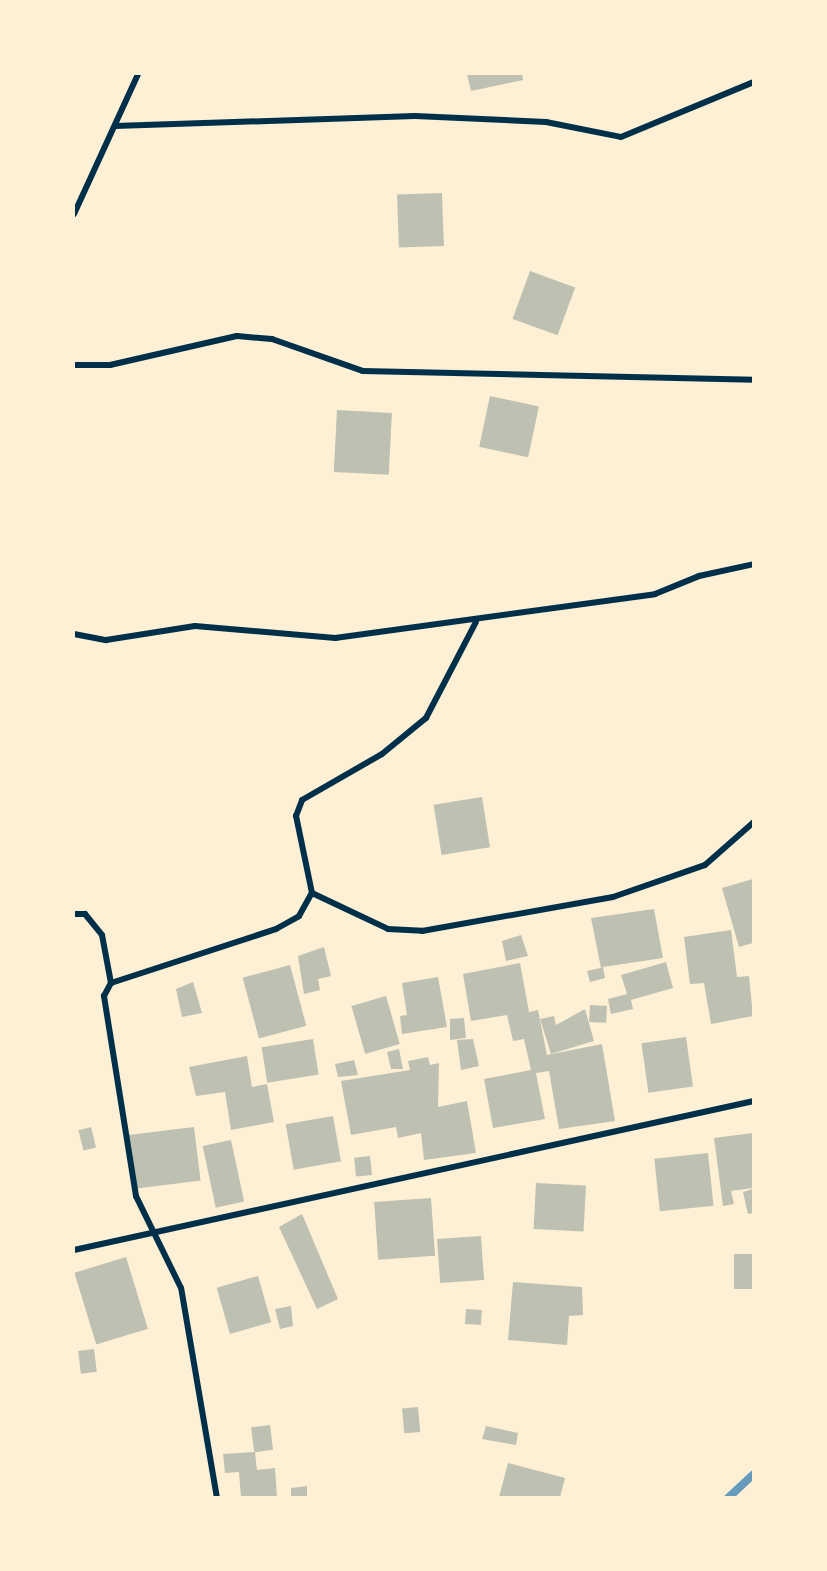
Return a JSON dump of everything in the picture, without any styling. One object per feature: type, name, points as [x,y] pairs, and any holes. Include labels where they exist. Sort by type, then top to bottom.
[{"type":"street","points":[[74,214],[138,74]]},
{"type":"street","points":[[115,126],[415,116],[546,122],[621,137],[753,82]]},
{"type":"street","points":[[74,365],[110,365],[237,336],[272,339],[363,371],[753,380]]},
{"type":"street","points":[[74,633],[106,640],[195,626],[335,638],[476,622],[656,594],[699,576],[753,564]]},
{"type":"street","points":[[111,982],[276,929],[299,916],[312,893],[296,816],[302,800],[382,754],[426,718],[476,622]]},
{"type":"street","points":[[312,893],[388,929],[422,931],[613,897],[705,865],[753,822]]},
{"type":"street","points":[[74,914],[85,914],[102,935],[111,982],[104,996],[104,1016],[136,1196],[157,1232],[181,1288],[217,1497]]},
{"type":"street","points":[[74,1250],[753,1101]]},
{"type":"building","points":[[467,74],[522,74],[523,80],[471,91]]},
{"type":"building","points":[[442,193],[444,246],[399,248],[397,195]]},
{"type":"building","points":[[530,271],[575,287],[558,335],[513,319]]},
{"type":"building","points":[[490,396],[539,406],[528,457],[479,447]]},
{"type":"building","points":[[337,410],[392,413],[389,475],[334,472]]},
{"type":"building","points":[[482,797],[490,847],[442,855],[434,805]]},
{"type":"building","points":[[753,879],[753,943],[739,947],[722,888]]},
{"type":"building","points":[[654,909],[663,958],[603,967],[605,978],[590,982],[587,971],[601,968],[591,918]]},
{"type":"building","points":[[731,930],[737,977],[749,976],[753,1016],[711,1024],[704,983],[690,984],[684,937]]},
{"type":"building","points":[[521,935],[528,956],[506,961],[502,941]]},
{"type":"building","points":[[324,947],[331,976],[318,979],[320,990],[304,994],[298,956]]},
{"type":"building","points":[[666,962],[673,988],[631,1000],[633,1009],[611,1014],[608,999],[627,994],[621,975]]},
{"type":"building","points":[[520,963],[529,1012],[538,1010],[547,1055],[602,1044],[615,1121],[559,1129],[549,1071],[536,1073],[545,1119],[493,1128],[484,1079],[531,1070],[524,1039],[513,1041],[507,1015],[471,1021],[463,974]]},
{"type":"building","points":[[290,965],[306,1026],[259,1039],[243,978]]},
{"type":"building","points":[[438,977],[447,1027],[402,1034],[400,1016],[407,1015],[402,983]]},
{"type":"building","points":[[193,982],[202,1013],[182,1017],[176,989]]},
{"type":"building","points":[[386,996],[400,1044],[365,1054],[351,1006]]},
{"type":"building","points":[[590,1005],[607,1006],[606,1023],[589,1022]]},
{"type":"building","points":[[585,1009],[594,1041],[551,1054],[540,1019],[554,1016],[556,1025]]},
{"type":"building","points":[[464,1018],[466,1038],[450,1040],[450,1019]]},
{"type":"building","points":[[686,1037],[693,1087],[648,1093],[641,1043]]},
{"type":"building","points":[[313,1039],[319,1075],[267,1083],[262,1047]]},
{"type":"building","points":[[473,1039],[479,1066],[461,1070],[457,1040]]},
{"type":"building","points":[[399,1049],[403,1069],[391,1069],[387,1052]]},
{"type":"building","points":[[247,1056],[252,1087],[267,1084],[274,1122],[231,1130],[225,1092],[196,1096],[189,1067]]},
{"type":"building","points":[[428,1057],[430,1065],[439,1063],[438,1107],[467,1101],[476,1153],[424,1160],[421,1133],[398,1138],[396,1127],[351,1135],[341,1081],[410,1070],[408,1061]]},
{"type":"building","points":[[354,1060],[358,1075],[338,1077],[335,1064]]},
{"type":"building","points":[[333,1116],[341,1161],[294,1170],[286,1124]]},
{"type":"building","points":[[91,1127],[96,1147],[83,1151],[78,1130]]},
{"type":"building","points":[[194,1127],[201,1181],[135,1189],[128,1135]]},
{"type":"building","points":[[753,1133],[753,1188],[731,1191],[734,1204],[723,1206],[714,1138]]},
{"type":"building","points":[[231,1140],[244,1202],[216,1208],[203,1146]]},
{"type":"building","points":[[708,1153],[714,1206],[660,1211],[654,1159]]},
{"type":"building","points":[[370,1156],[372,1175],[356,1177],[354,1158]]},
{"type":"building","points":[[536,1183],[586,1186],[584,1232],[534,1229]]},
{"type":"building","points":[[753,1189],[753,1213],[748,1214],[743,1192]]},
{"type":"building","points":[[431,1198],[435,1256],[378,1260],[374,1202]]},
{"type":"building","points":[[302,1214],[338,1299],[317,1309],[279,1227]]},
{"type":"building","points":[[481,1236],[484,1280],[440,1283],[437,1239]]},
{"type":"building","points":[[734,1254],[753,1254],[753,1289],[734,1289]]},
{"type":"building","points":[[126,1257],[148,1329],[96,1345],[74,1273]]},
{"type":"building","points":[[258,1276],[271,1322],[230,1334],[217,1288]]},
{"type":"building","points":[[513,1282],[582,1287],[583,1315],[569,1316],[567,1345],[508,1340]]},
{"type":"building","points":[[291,1306],[293,1326],[280,1329],[275,1309]]},
{"type":"building","points":[[466,1309],[482,1310],[481,1325],[465,1324]]},
{"type":"building","points":[[94,1349],[97,1372],[81,1374],[78,1351]]},
{"type":"building","points":[[418,1407],[420,1432],[404,1433],[402,1408]]},
{"type":"building","points":[[270,1425],[273,1450],[254,1452],[251,1427]]},
{"type":"building","points":[[486,1426],[518,1433],[516,1445],[482,1439]]},
{"type":"building","points":[[255,1452],[257,1470],[275,1468],[277,1497],[241,1497],[239,1472],[225,1473],[223,1454]]},
{"type":"building","points":[[508,1463],[565,1478],[560,1497],[499,1497]]},
{"type":"building","points":[[307,1486],[307,1497],[291,1497],[291,1488]]},
{"type":"waterway","points":[[728,1498],[754,1474]]}]
